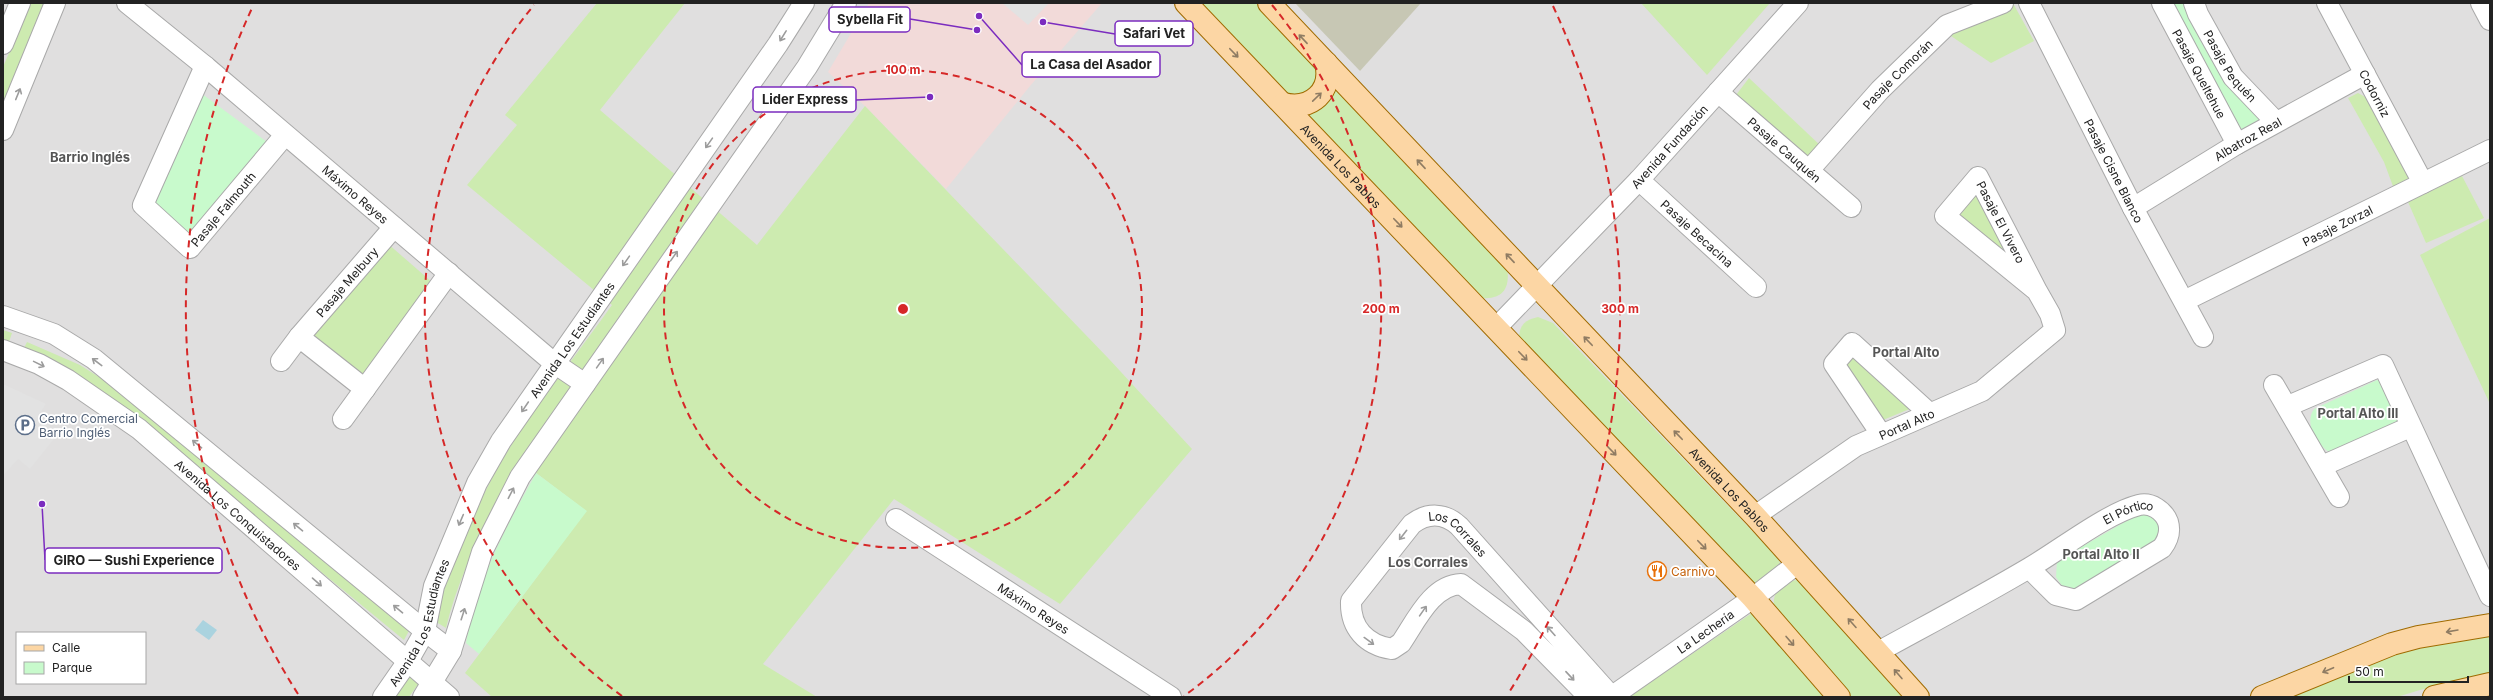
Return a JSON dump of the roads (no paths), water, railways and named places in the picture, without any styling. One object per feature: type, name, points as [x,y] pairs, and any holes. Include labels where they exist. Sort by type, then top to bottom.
[{"type":"main road","name":"Avenida Los Pablos","points":[[1186,3],[1753,598],[1839,697]]},
{"type":"main road","name":"Avenida Los Pablos","points":[[1269,3],[1755,516],[1918,697]]},
{"type":"main road","points":[[1283,104],[1305,105],[1317,98],[1328,78],[1326,63]]},
{"type":"main road","points":[[2262,697],[2392,644],[2418,637],[2490,625]]},
{"type":"main road","points":[[2434,697],[2490,684]]},
{"type":"street","points":[[3,44],[20,3]]},
{"type":"street","points":[[3,130],[55,3]]},
{"type":"street","name":"Máximo Reyes","points":[[127,3],[205,66],[554,363],[585,384]]},
{"type":"street","name":"Avenida Los Estudiantes","points":[[382,697],[408,661],[425,632],[434,586],[478,483],[501,441],[778,44],[804,3]]},
{"type":"street","points":[[428,690],[451,651],[487,541],[520,477],[807,67],[846,3]]},
{"type":"street","name":"Avenida Fundación","points":[[1537,287],[1639,180],[1798,3]]},
{"type":"street","name":"Pasaje Comorán","points":[[1810,169],[1880,90],[1947,25],[2003,3]]},
{"type":"street","name":"Pasaje Cisne Blanco","points":[[2029,3],[2133,208],[2203,337]]},
{"type":"street","name":"Pasaje Queltehue","points":[[2162,3],[2237,144]]},
{"type":"street","name":"Pasaje Pequén","points":[[2194,3],[2198,14],[2233,77],[2276,122]]},
{"type":"street","name":"Codorniz","points":[[2327,3],[2423,183]]},
{"type":"street","points":[[2481,3],[2490,20]]},
{"type":"street","name":"Pasaje Falmouth","points":[[205,66],[143,204],[190,248],[286,135]]},
{"type":"street","name":"Albatroz Real","points":[[2133,208],[2237,144],[2365,74]]},
{"type":"street","name":"Pasaje Cauquén","points":[[1718,92],[1810,169],[1851,207]]},
{"type":"street","name":"Pasaje Zorzal","points":[[2184,301],[2490,150]]},
{"type":"street","name":"Pasaje El Vivero","points":[[2037,291],[1944,216],[1978,177],[2050,314],[2055,330]]},
{"type":"street","name":"Pasaje Becacina","points":[[1639,180],[1756,287]]},
{"type":"street","name":"Pasaje Melbury","points":[[281,361],[299,337],[394,227]]},
{"type":"street","points":[[343,419],[449,273]]},
{"type":"street","points":[[1496,328],[1537,287]]},
{"type":"street","points":[[3,316],[54,334],[94,359],[425,632],[451,651]]},
{"type":"street","name":"Avenida Los Conquistadores","points":[[26,323],[8,351],[68,380],[139,429],[408,661],[428,690],[449,697]]},
{"type":"street","name":"Portal Alto","points":[[1755,516],[1856,446],[1982,391],[2055,330]]},
{"type":"street","points":[[299,337],[365,389]]},
{"type":"street","points":[[1881,434],[1834,364],[1852,343],[1929,413]]},
{"type":"street","points":[[2288,406],[2382,365],[2490,596]]},
{"type":"street","points":[[2274,385],[2288,406],[2339,497]]},
{"type":"street","points":[[2322,466],[2410,427]]},
{"type":"street","name":"El Pórtico","points":[[1878,652],[2029,568],[2115,515],[2140,504],[2148,505],[2160,511],[2168,523],[2168,536],[2162,548],[2076,600],[2056,595],[2029,568]]},
{"type":"street","name":"Los Corrales","points":[[1589,697],[1546,651],[1496,608],[1461,584],[1450,584],[1438,591],[1401,643],[1392,649],[1375,645],[1367,640],[1356,626],[1351,610],[1351,601],[1406,530],[1418,519],[1426,516],[1441,516],[1454,521],[1612,697]]},
{"type":"street","name":"Máximo Reyes","points":[[896,519],[1171,697]]},
{"type":"street","name":"La Lechería","points":[[1612,697],[1753,598],[1798,563]]},
{"type":"street","points":[[1496,608],[1512,587]]},
{"type":"water","points":[[203,620],[217,630],[209,640],[195,630]]},
{"type":"place","name":"La Casa del Asador","points":[[979,16]]},
{"type":"place","name":"Safari Vet","points":[[1043,22]]},
{"type":"place","name":"Sybella Fit","points":[[977,30]]},
{"type":"place","name":"Lider Express","points":[[930,97]]},
{"type":"place","name":"Centro Comercial Barrio Inglés","points":[[25,425]]},
{"type":"place","name":"GIRO — Sushi Experience","points":[[42,504]]},
{"type":"place","name":"Carnivo","points":[[1657,571]]},
{"type":"district","name":"Barrio Inglés","points":[[90,157]]},
{"type":"district","name":"Portal Alto","points":[[1906,352]]},
{"type":"district","name":"Portal Alto III","points":[[2358,413]]},
{"type":"district","name":"Portal Alto II","points":[[2101,554]]},
{"type":"district","name":"Los Corrales","points":[[1428,562]]}]
